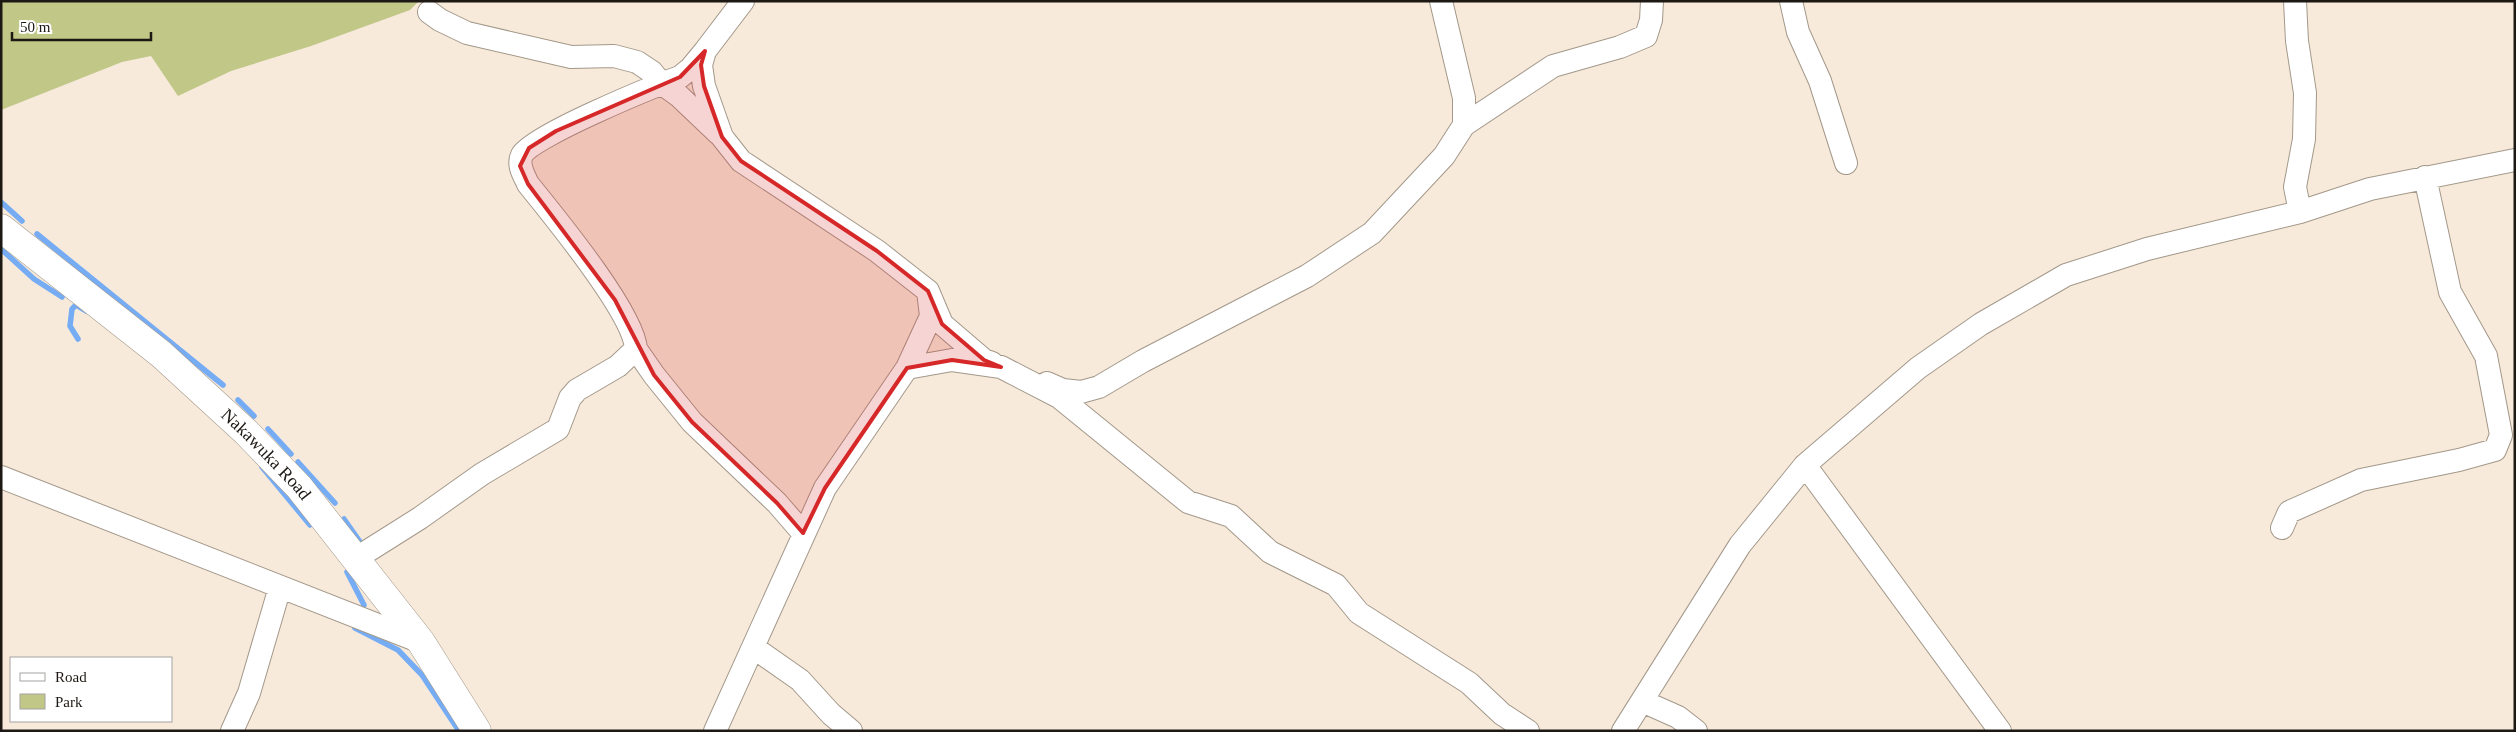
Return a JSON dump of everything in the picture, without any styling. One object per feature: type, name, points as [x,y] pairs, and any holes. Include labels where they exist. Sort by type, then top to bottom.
[{"type":"main road","name":"Nakawuka Road","points":[[1,228],[161,354],[208,395],[299,487],[421,642],[477,731]]},
{"type":"street","points":[[743,1],[692,68],[680,77],[661,83],[556,132],[529,148],[522,155],[520,166],[528,184],[614,300],[636,338],[636,348],[654,375],[692,422],[777,503],[803,534]]},
{"type":"street","points":[[1441,1],[1464,98],[1464,125]]},
{"type":"street","points":[[907,368],[952,360],[1001,367],[1033,376],[1063,390],[1081,392],[1099,387],[1143,361],[1306,276],[1372,233],[1444,156],[1464,125],[1553,66],[1620,47],[1646,36],[1652,20],[1652,1]]},
{"type":"street","points":[[1791,1],[1798,32],[1820,81],[1846,163]]},
{"type":"street","points":[[2295,1],[2296,41],[2305,93],[2304,139],[2295,186],[2300,212]]},
{"type":"street","points":[[430,12],[440,20],[477,35],[571,57],[614,56],[637,62],[652,72],[661,83],[679,96],[722,137],[741,161],[877,251],[928,291],[942,324],[984,360],[1059,397],[1188,502],[1231,516],[1270,552],[1336,585],[1359,613],[1469,683],[1502,714],[1528,731]]},
{"type":"street","points":[[705,51],[700,65],[704,86],[722,137]]},
{"type":"street","points":[[1623,731],[1740,545],[1805,465],[1918,368],[1981,324],[2066,275],[2147,249],[2300,212],[2370,190],[2425,177],[2515,160]]},
{"type":"street","points":[[2282,528],[2289,512],[2361,480],[2459,460],[2495,450],[2501,435],[2486,356],[2450,292],[2425,177]]},
{"type":"street","points":[[715,731],[764,618],[825,488],[907,368],[932,316],[928,291]]},
{"type":"street","points":[[356,559],[420,518],[482,474],[558,428],[570,398],[577,390],[618,366],[636,348]]},
{"type":"street","points":[[1805,465],[2000,731]]},
{"type":"street","points":[[1,477],[421,642]]},
{"type":"street","points":[[232,731],[249,693],[280,587]]},
{"type":"street","points":[[753,647],[800,680],[831,714],[852,731]]},
{"type":"street","points":[[1642,701],[1678,717],[1696,731]]},
{"type":"highlighted area","points":[[705,51],[701,65],[704,86],[722,137],[741,161],[877,251],[928,291],[942,324],[984,360],[1001,367],[952,360],[907,368],[825,488],[803,533],[777,503],[692,422],[654,375],[615,300],[528,184],[520,166],[529,148],[556,131],[680,77]]},
{"type":"green space","points":[[1,1],[419,1],[410,10],[311,46],[231,71],[178,96],[151,56],[122,62],[1,110]]},
{"type":"waterway","points":[[1,202],[22,221]]},
{"type":"waterway","points":[[37,234],[223,385]]},
{"type":"waterway","points":[[1,249],[34,279],[62,297]]},
{"type":"waterway","points":[[78,339],[70,326],[72,309],[76,305],[86,311]]},
{"type":"waterway","points":[[238,400],[254,416]]},
{"type":"waterway","points":[[268,429],[291,454]]},
{"type":"waterway","points":[[298,462],[335,503]]},
{"type":"waterway","points":[[262,467],[310,525]]},
{"type":"waterway","points":[[344,519],[363,546]]},
{"type":"waterway","points":[[347,572],[364,605]]},
{"type":"waterway","points":[[355,628],[398,650],[422,675],[457,728]]}]
